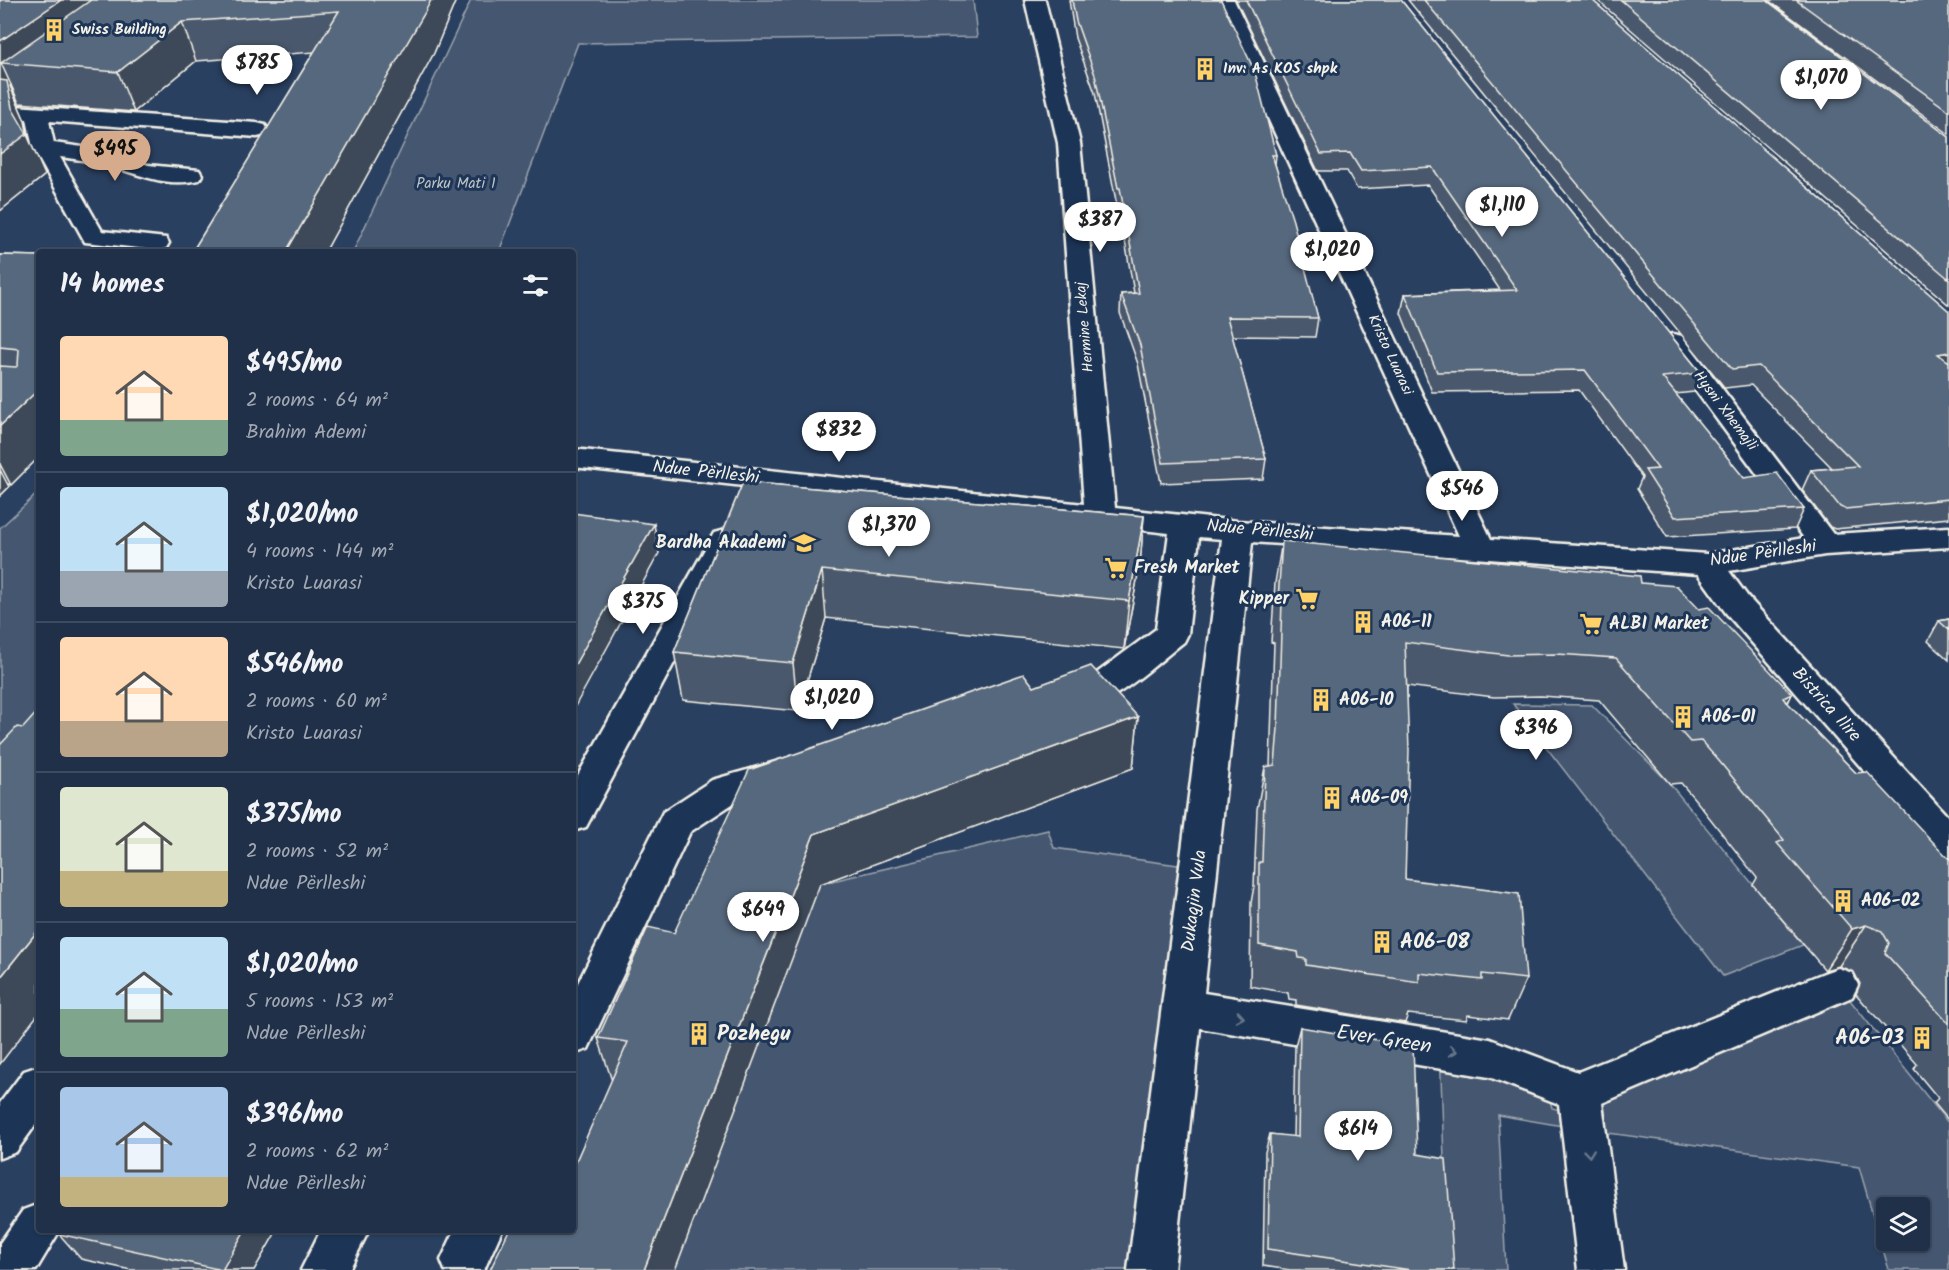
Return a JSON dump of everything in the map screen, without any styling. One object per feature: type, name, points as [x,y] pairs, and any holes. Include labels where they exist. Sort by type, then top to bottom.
[{"type":"street","name":"Hermine Lekaj","points":[[1035,0],[1069,142],[1100,514]]},
{"type":"street","name":"Kristo Luarasi","points":[[1224,0],[1479,547]]},
{"type":"street","points":[[0,105],[19,91]]},
{"type":"street","points":[[0,111],[257,130]]},
{"type":"street","points":[[37,115],[44,148],[94,237],[157,243]]},
{"type":"street","points":[[44,148],[104,157],[145,172],[190,175]]},
{"type":"street","name":"Hysni Xhemajli","points":[[1661,328],[1825,545]]},
{"type":"street","name":"Ndue Përlleshi","points":[[576,458],[1239,531],[1707,564],[1825,545],[1949,537]]},
{"type":"street","points":[[576,812],[759,478]]},
{"type":"street","points":[[1036,707],[1092,694],[1172,634],[1185,525]]},
{"type":"street","name":"Dukagjin Vula","points":[[1151,1270],[1239,531]]},
{"type":"street","name":"Bistrica Ilire","points":[[1707,564],[1737,605],[1949,843]]},
{"type":"street","points":[[576,1030],[676,822],[725,790],[814,765]]},
{"type":"street","points":[[1601,1270],[1579,1092],[1838,986]]},
{"type":"street","name":"Ever Green","points":[[1182,1007],[1490,1058],[1579,1092]]},
{"type":"street","points":[[0,1138],[36,1089]]},
{"type":"street","points":[[9,1270],[36,1231]]},
{"type":"street","points":[[324,1270],[344,1233]]},
{"type":"green space","name":"Parku Mati 1","points":[[471,0],[973,0],[977,37],[578,43],[500,249],[354,249]]},
{"type":"green space","points":[[36,495],[36,783],[0,823],[0,528]]},
{"type":"green space","points":[[1513,704],[1592,705],[1670,784],[1803,945],[1723,976]]},
{"type":"green space","points":[[1048,830],[1054,848],[1199,868],[1151,1270],[675,1270],[820,884]]},
{"type":"green space","points":[[1838,985],[1949,1124],[1949,1270],[1889,1270],[1883,1251],[1930,1251],[1930,1197],[1876,1197],[1876,1225],[1859,1167],[1586,1130],[1498,1115],[1506,1270],[1448,1270],[1440,1049],[1544,1078],[1552,1108],[1583,1116],[1579,1092]]},
{"type":"building","points":[[0,0],[61,0],[0,41]]},
{"type":"building","points":[[91,0],[431,0],[288,249],[194,249],[339,11],[182,22],[118,72],[1,63]]},
{"type":"building","points":[[1072,0],[1221,0],[1255,72],[1276,155],[1272,155],[1293,221],[1318,318],[1227,317],[1266,459],[1163,463],[1140,345],[1121,294],[1139,293],[1120,188],[1118,188],[1095,75],[1076,21]]},
{"type":"building","points":[[1246,0],[1401,0],[1701,373],[1662,377],[1744,478],[1777,473],[1804,509],[1675,517],[1645,470],[1658,469],[1585,370],[1437,372],[1405,294],[1517,290],[1432,167],[1361,171],[1350,153],[1321,154]]},
{"type":"building","points":[[1424,0],[1592,0],[1949,311],[1949,352],[1938,354],[1949,362],[1949,499],[1845,509],[1840,507],[1811,470],[1858,466],[1759,366],[1732,369]]},
{"type":"building","points":[[1621,0],[1766,0],[1949,137],[1949,279]]},
{"type":"building","points":[[1796,0],[1949,0],[1949,111]]},
{"type":"building","points":[[0,80],[7,81],[12,108],[27,134],[0,154]]},
{"type":"building","points":[[0,255],[36,256],[36,392],[0,426],[0,366],[16,367],[19,349],[0,347]]},
{"type":"building","points":[[743,482],[1144,516],[1129,601],[822,570],[793,663],[674,652]]},
{"type":"building","points":[[576,513],[654,524],[576,663]]},
{"type":"building","points":[[1282,541],[1640,576],[1641,583],[1677,586],[1699,609],[1709,607],[1792,694],[1783,698],[1856,773],[1867,772],[1949,859],[1949,1024],[1885,953],[1889,943],[1882,931],[1866,925],[1852,929],[1777,843],[1784,840],[1719,761],[1701,741],[1690,742],[1616,658],[1557,654],[1508,655],[1405,642],[1409,750],[1405,879],[1519,894],[1526,979],[1482,974],[1482,980],[1419,973],[1419,982],[1306,965],[1306,959],[1299,958],[1298,952],[1259,945],[1259,862],[1262,862],[1265,767],[1275,765],[1278,728],[1282,600],[1278,600]]},
{"type":"building","points":[[1949,619],[1949,630],[1939,621]]},
{"type":"building","points":[[1091,666],[1138,717],[814,834],[644,1270],[490,1270],[508,1233],[576,1233],[576,1161],[628,1042],[598,1038],[648,927],[674,933],[749,770],[1024,674],[1034,687]]},
{"type":"building","points":[[36,713],[36,933],[0,978],[0,745],[17,727],[23,728]]},
{"type":"building","points":[[1300,1027],[1413,1046],[1417,1154],[1446,1159],[1454,1270],[1411,1270],[1268,1249],[1270,1134],[1298,1137]]},
{"type":"building","points":[[60,1233],[243,1233],[222,1270]]},
{"type":"place","name":"Swiss Building","points":[[54,30]]},
{"type":"place","name":"Inv: As KOS shpk","points":[[1205,69]]},
{"type":"place","name":"Bardha Akademi","points":[[804,543]]},
{"type":"place","name":"Fresh Market","points":[[1116,568]]},
{"type":"place","name":"Kipper","points":[[1307,599]]},
{"type":"place","name":"A06-11","points":[[1363,622]]},
{"type":"place","name":"ALBI Market","points":[[1591,624]]},
{"type":"place","name":"A06-10","points":[[1321,700]]},
{"type":"place","name":"A06-01","points":[[1683,717]]},
{"type":"place","name":"A06-09","points":[[1332,798]]},
{"type":"place","name":"A06-02","points":[[1843,901]]},
{"type":"place","name":"A06-08","points":[[1382,942]]},
{"type":"place","name":"Pozhegu","points":[[699,1034]]},
{"type":"place","name":"A06-03","points":[[1922,1038]]}]
